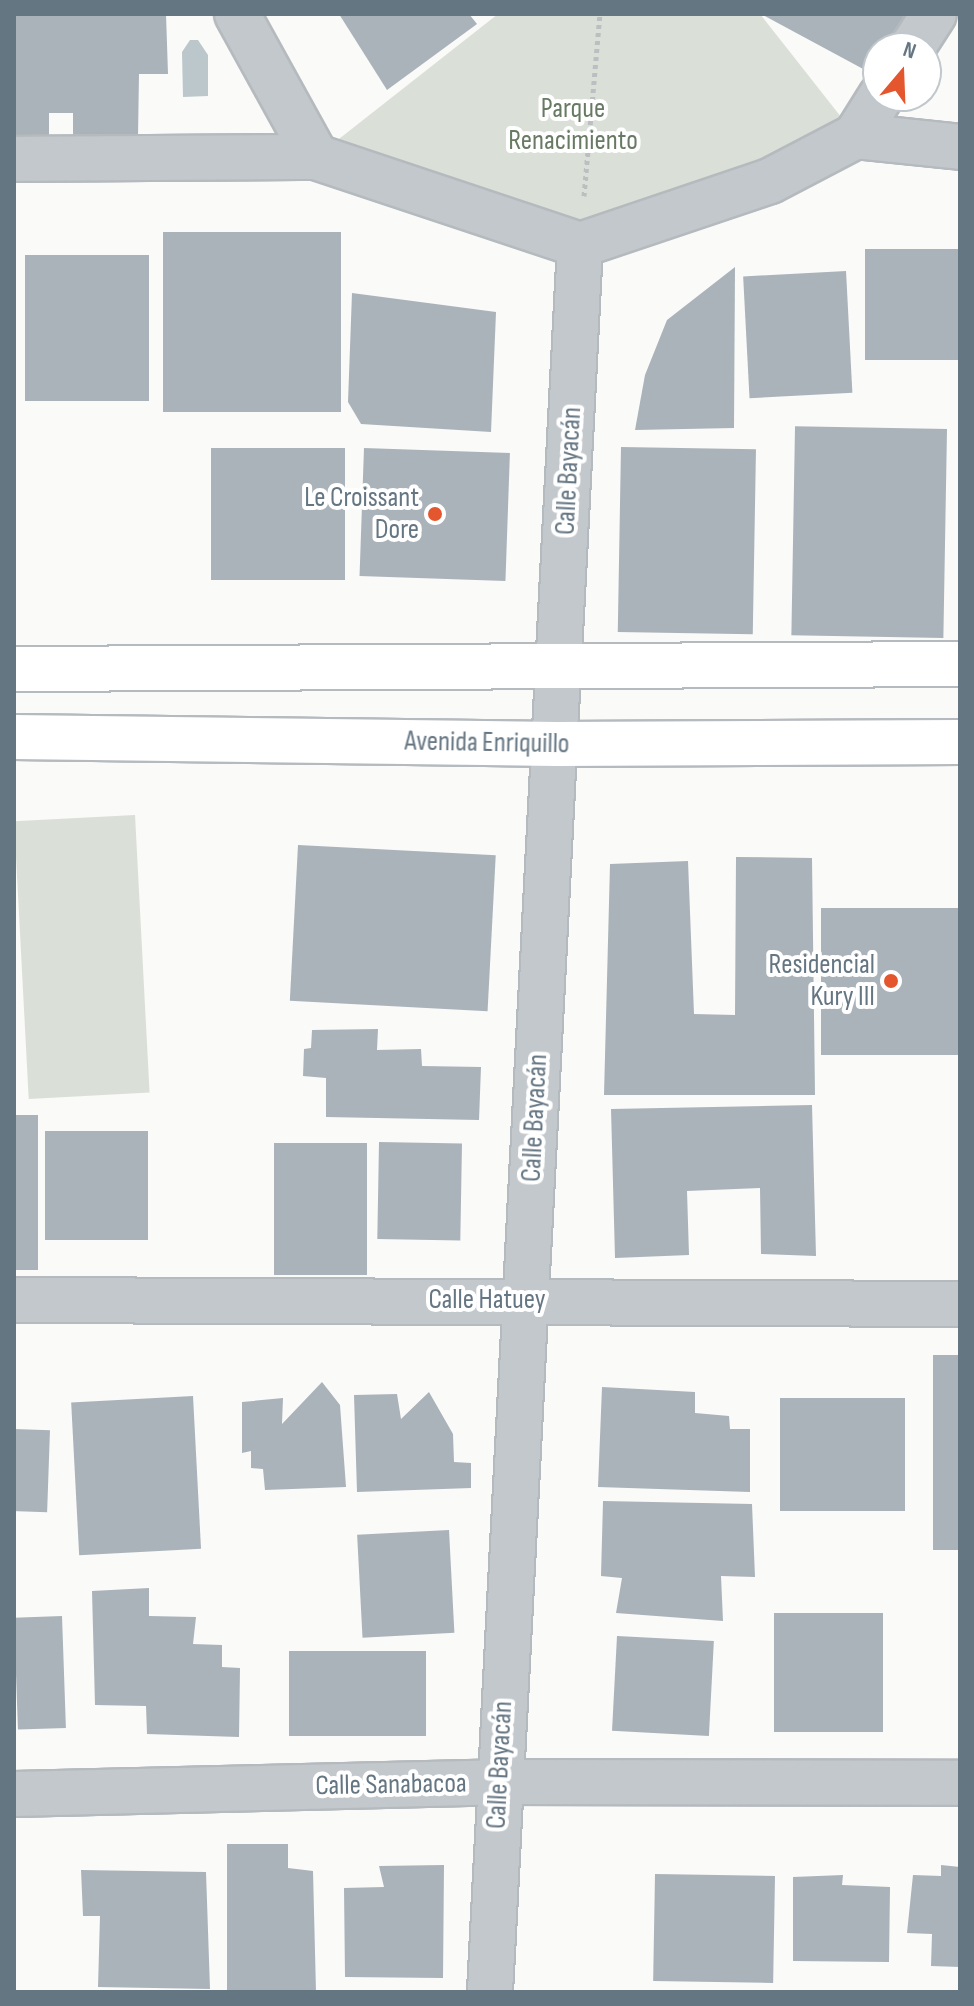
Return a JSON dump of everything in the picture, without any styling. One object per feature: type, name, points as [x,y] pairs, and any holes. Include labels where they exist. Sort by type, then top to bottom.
[{"type":"main road","points":[[14,669],[960,664]]},
{"type":"main road","name":"Avenida Enriquillo","points":[[14,737],[557,744],[960,742]]},
{"type":"street","points":[[237,14],[316,157]]},
{"type":"street","points":[[922,32],[934,14]]},
{"type":"street","points":[[14,159],[316,157],[580,245],[770,181],[856,136],[871,112]]},
{"type":"street","points":[[856,136],[960,147]]},
{"type":"street","name":"Calle Bayacán","points":[[490,1992],[557,744],[580,245]]},
{"type":"street","name":"Calle Hatuey","points":[[14,1300],[960,1304]]},
{"type":"street","name":"Calle Sanabacoa","points":[[14,1794],[499,1782],[960,1783]]},
{"type":"path","points":[[580,245],[600,14]]},
{"type":"green space","name":"Parque Renacimiento","points":[[498,14],[760,14],[856,136],[580,245],[316,157]]},
{"type":"green space","points":[[135,815],[150,1093],[29,1099],[14,821]]},
{"type":"shaded area","points":[[190,40],[198,40],[208,55],[208,96],[183,97],[182,52]]},
{"type":"building","points":[[14,14],[166,14],[168,74],[139,74],[138,136],[73,136],[73,113],[49,113],[49,137],[14,136]]},
{"type":"building","points":[[339,14],[469,14],[477,24],[387,90]]},
{"type":"building","points":[[761,14],[925,14],[914,32],[862,32],[862,68]]},
{"type":"building","points":[[163,232],[341,232],[341,412],[163,412]]},
{"type":"building","points":[[865,249],[960,249],[960,360],[865,360]]},
{"type":"building","points":[[25,255],[149,255],[149,401],[25,401]]},
{"type":"building","points":[[735,267],[734,428],[635,430],[645,375],[667,320]]},
{"type":"building","points":[[846,271],[852,393],[750,398],[743,276]]},
{"type":"building","points":[[352,293],[496,312],[491,432],[361,424],[348,402]]},
{"type":"building","points":[[795,426],[947,429],[943,638],[791,635]]},
{"type":"building","points":[[621,447],[756,449],[753,634],[618,632]]},
{"type":"building","points":[[211,448],[345,448],[345,580],[211,580]]},
{"type":"building","name":"Le Croissant Dore","points":[[364,448],[510,453],[505,581],[360,576]]},
{"type":"building","points":[[298,845],[496,855],[488,1011],[290,1001]]},
{"type":"building","points":[[736,857],[812,858],[815,1095],[604,1095],[610,864],[688,861],[694,1014],[735,1015]]},
{"type":"building","name":"Residencial Kury III","points":[[821,908],[960,908],[960,1055],[821,1055]]},
{"type":"building","points":[[378,1029],[377,1050],[421,1049],[422,1066],[481,1067],[479,1120],[326,1117],[326,1078],[303,1076],[304,1049],[311,1048],[312,1030]]},
{"type":"building","points":[[812,1105],[816,1256],[761,1254],[760,1188],[687,1191],[689,1255],[615,1258],[611,1109]]},
{"type":"building","points":[[14,1115],[38,1115],[38,1270],[14,1270]]},
{"type":"building","points":[[45,1131],[148,1131],[148,1240],[45,1240]]},
{"type":"building","points":[[379,1142],[462,1143],[460,1240],[377,1239]]},
{"type":"building","points":[[274,1143],[367,1143],[367,1275],[274,1275]]},
{"type":"building","points":[[933,1355],[960,1355],[960,1550],[933,1550]]},
{"type":"building","points":[[322,1382],[340,1405],[346,1487],[265,1490],[263,1469],[251,1468],[251,1451],[242,1453],[242,1402],[283,1398],[282,1424]]},
{"type":"building","points":[[602,1387],[695,1392],[695,1413],[729,1416],[730,1429],[750,1429],[750,1492],[598,1487]]},
{"type":"building","points":[[429,1392],[453,1434],[454,1462],[471,1463],[471,1488],[357,1492],[354,1395],[397,1394],[401,1419]]},
{"type":"building","points":[[193,1396],[201,1549],[79,1555],[71,1402]]},
{"type":"building","points":[[780,1398],[905,1398],[905,1511],[780,1511]]},
{"type":"building","points":[[14,1429],[50,1430],[47,1512],[14,1511]]},
{"type":"building","points":[[603,1501],[752,1504],[755,1577],[721,1576],[723,1621],[616,1613],[622,1578],[601,1576]]},
{"type":"building","points":[[449,1530],[454,1633],[363,1638],[357,1535]]},
{"type":"building","points":[[149,1588],[149,1616],[196,1617],[193,1644],[222,1645],[222,1667],[240,1668],[239,1737],[147,1734],[146,1706],[95,1705],[92,1591]]},
{"type":"building","points":[[774,1613],[883,1613],[883,1732],[774,1732]]},
{"type":"building","points":[[62,1616],[66,1728],[18,1730],[14,1618]]},
{"type":"building","points":[[617,1636],[714,1641],[709,1736],[612,1731]]},
{"type":"building","points":[[289,1651],[426,1651],[426,1736],[289,1736]]},
{"type":"building","points":[[227,1844],[288,1844],[288,1868],[313,1871],[316,1992],[227,1990]]},
{"type":"building","points":[[444,1865],[443,1978],[345,1977],[344,1888],[384,1887],[379,1866]]},
{"type":"building","points":[[941,1865],[960,1867],[960,1967],[931,1966],[932,1934],[907,1933],[913,1875],[941,1876]]},
{"type":"building","points":[[81,1870],[206,1872],[210,1989],[98,1987],[100,1916],[83,1916]]},
{"type":"building","points":[[655,1874],[775,1876],[773,1983],[653,1981]]},
{"type":"building","points":[[843,1875],[842,1885],[890,1887],[889,1962],[793,1961],[793,1877]]},
{"type":"place","name":"Le Croissant Dore","points":[[435,514]]},
{"type":"place","name":"Residencial Kury III","points":[[891,981]]}]
